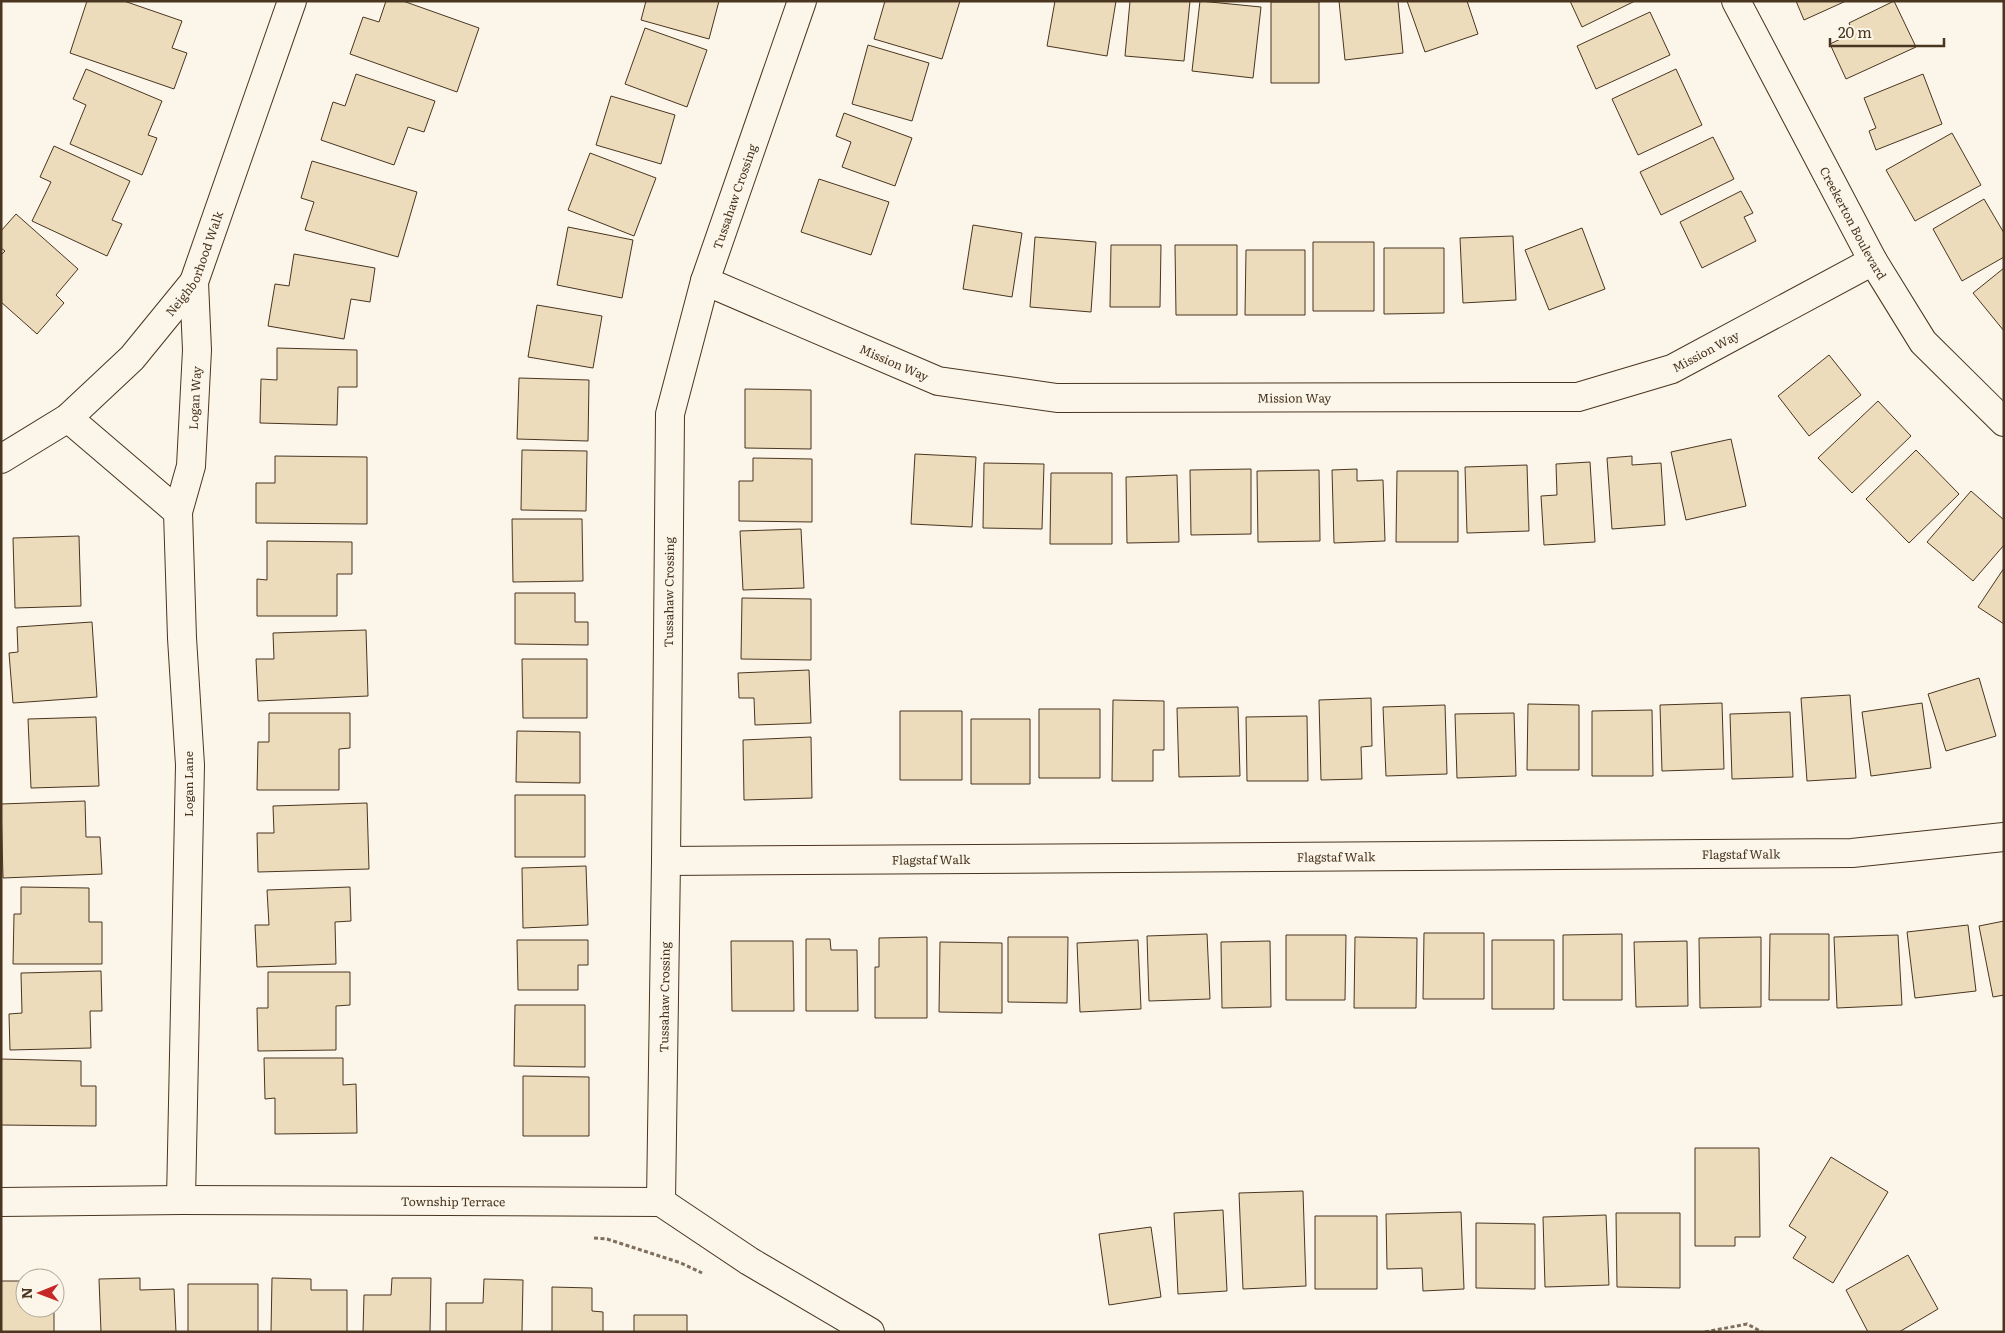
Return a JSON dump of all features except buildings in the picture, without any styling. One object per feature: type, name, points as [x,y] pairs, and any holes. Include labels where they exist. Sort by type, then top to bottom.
[{"type":"street","name":"Neighborhood Walk","points":[[1,459],[68,418],[132,358],[194,282],[292,1]]},
{"type":"street","name":"Tussahaw Crossing","points":[[661,1202],[670,414],[705,281],[802,1]]},
{"type":"street","name":"Creekerton Boulevard","points":[[1736,1],[1874,261],[1923,342],[2004,422]]},
{"type":"street","name":"Mission Way","points":[[705,281],[938,381],[1057,398],[1578,397],[1672,369],[1874,261]]},
{"type":"street","name":"Logan Way","points":[[178,512],[191,466],[198,350],[194,282]]},
{"type":"street","points":[[68,418],[178,512]]},
{"type":"street","name":"Logan Lane","points":[[178,512],[182,638],[190,765],[182,1200]]},
{"type":"street","name":"Flagstaf Walk","points":[[666,861],[1852,853],[2004,837]]},
{"type":"street","name":"Township Terrace","points":[[1,1202],[182,1200],[661,1202]]},
{"type":"street","points":[[661,1202],[749,1260],[870,1332]]},
{"type":"path","points":[[1706,1332],[1747,1324],[1762,1332]]}]
